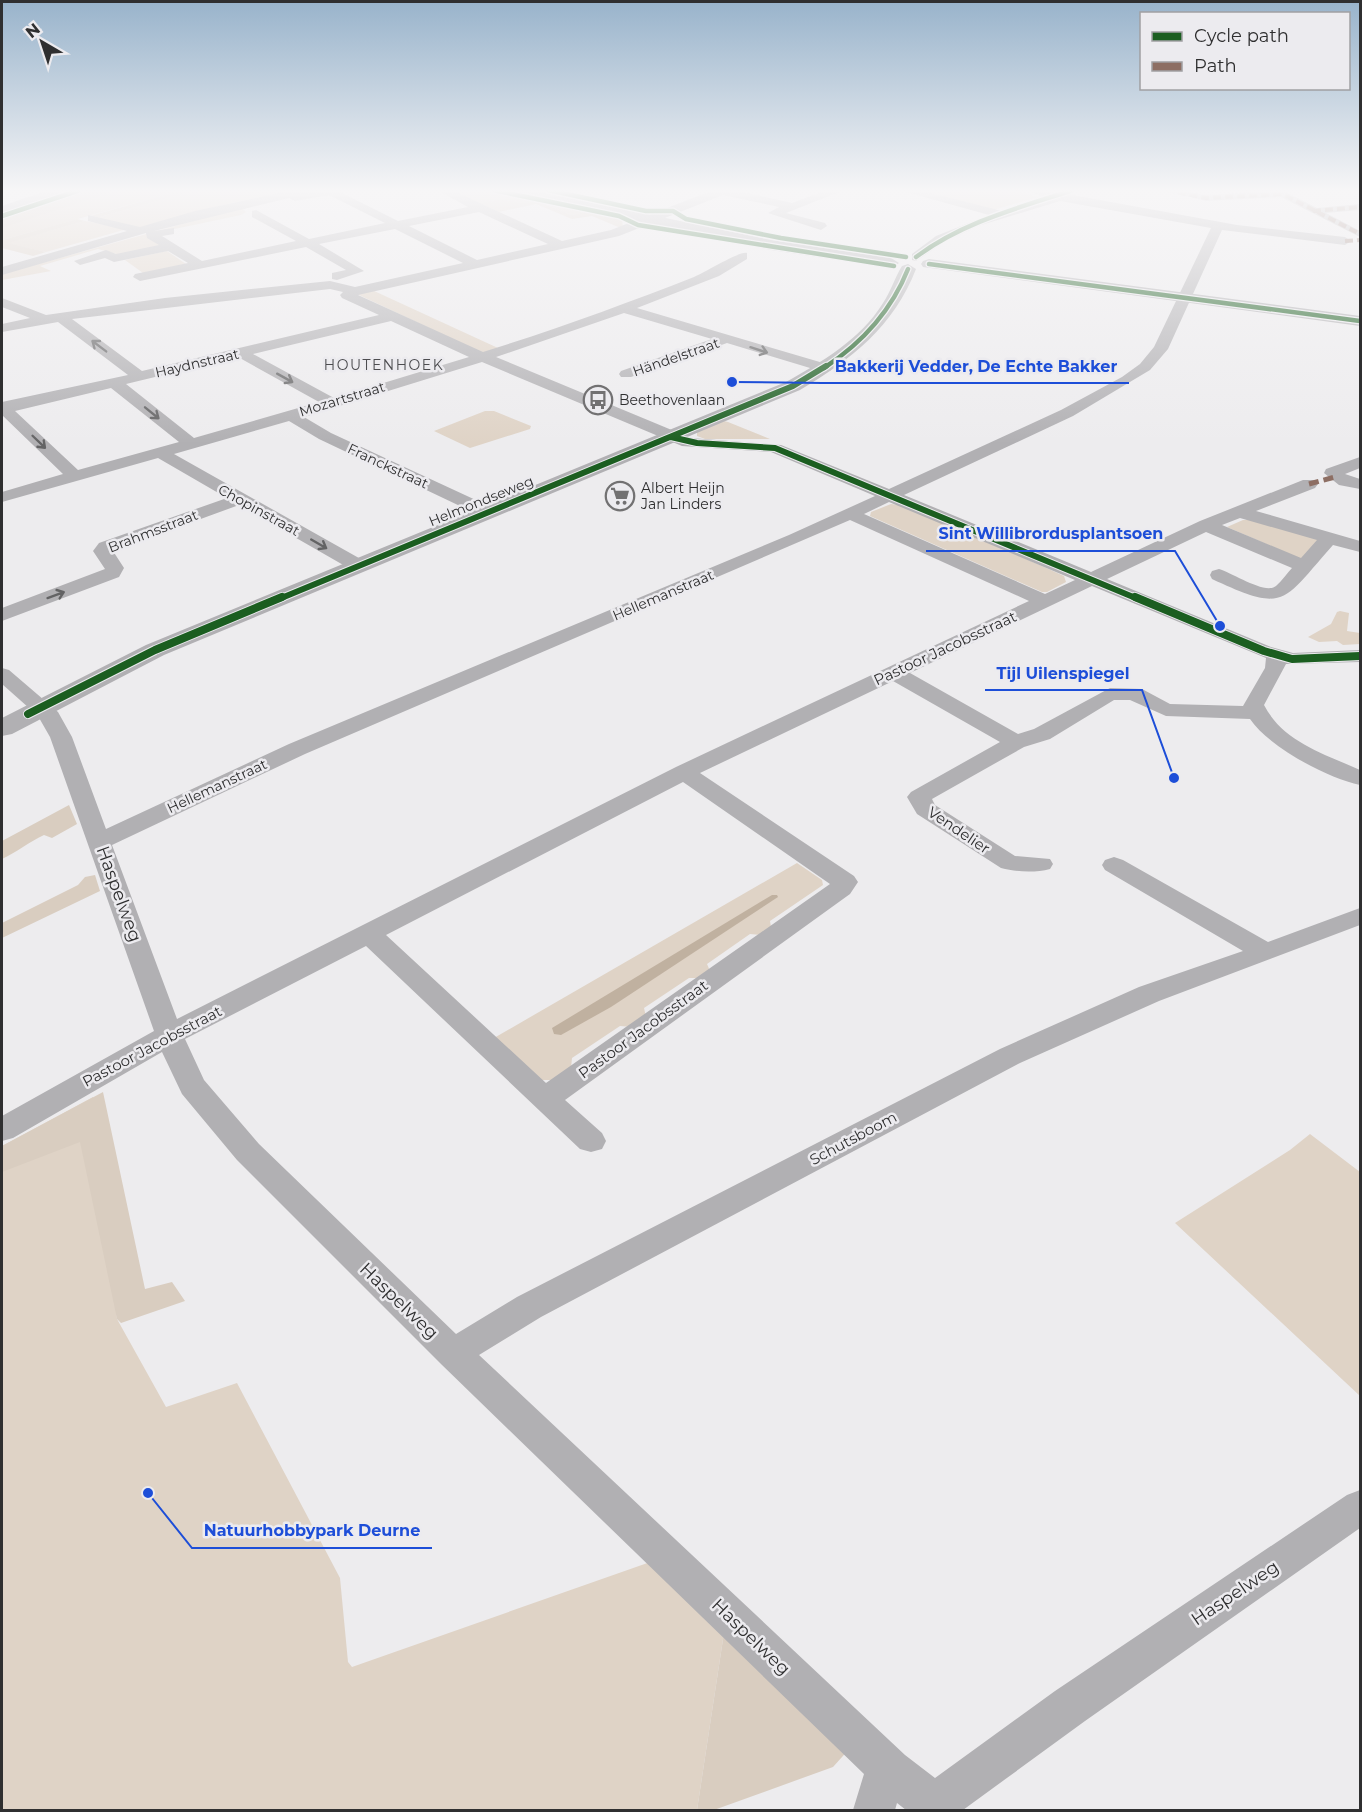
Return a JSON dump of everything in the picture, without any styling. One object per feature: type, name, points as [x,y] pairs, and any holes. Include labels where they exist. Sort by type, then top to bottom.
[{"type":"street","points":[[143,305],[140,276],[148,275]]},
{"type":"street","points":[[338,276],[345,275]]},
{"type":"street","points":[[427,275],[355,291],[347,295],[393,316],[491,349],[671,437],[688,443],[714,446],[755,444],[775,448],[1277,655],[1310,660],[1360,656]]},
{"type":"street","name":"Mozartstraat","points":[[2,497],[331,403],[491,349],[623,308],[708,275]]},
{"type":"street","name":"Helmondseweg","points":[[2,728],[156,651],[793,386],[825,368],[861,340],[883,317],[902,275]]},
{"type":"street","points":[[1008,275],[1360,321]]},
{"type":"street","name":"Hellemanstraat","points":[[100,841],[297,749],[850,514],[1067,413],[1127,380],[1145,367],[1161,349],[1196,275]]},
{"type":"street","points":[[2,328],[59,316],[330,285],[355,291]]},
{"type":"street","points":[[371,287],[393,298]]},
{"type":"street","points":[[2,302],[43,319]]},
{"type":"street","name":"Händelstraat","points":[[623,308],[825,368]]},
{"type":"street","points":[[59,316],[139,376]]},
{"type":"street","name":"Haydnstraat","points":[[2,408],[393,316]]},
{"type":"street","name":"Händelstraat","points":[[626,374],[725,339]]},
{"type":"street","points":[[240,352],[331,403]]},
{"type":"street","points":[[114,382],[190,443]]},
{"type":"street","points":[[2,408],[75,476]]},
{"type":"street","name":"Franckstraat","points":[[290,415],[325,436],[488,512]]},
{"type":"street","name":"Chopinstraat","points":[[159,452],[359,566]]},
{"type":"street","points":[[1360,462],[1332,473],[1335,477],[1360,484]]},
{"type":"street","name":"Pastoor Jacobsstraat","points":[[2,1130],[169,1035],[684,772],[1206,525],[1309,484]]},
{"type":"street","name":"Brahmsstraat","points":[[2,615],[112,573],[115,568],[103,552],[106,547],[240,499]]},
{"type":"street","points":[[1240,512],[1360,547]]},
{"type":"street","points":[[850,514],[1045,602]]},
{"type":"street","points":[[1206,525],[1304,566]]},
{"type":"street","points":[[1219,575],[1258,593],[1271,594],[1282,591],[1328,539]]},
{"type":"street","points":[[1277,655],[1275,668],[1253,705],[1256,713],[1273,733],[1288,743],[1360,777]]},
{"type":"street","points":[[893,672],[1016,742]]},
{"type":"street","name":"Haspelweg","points":[[2,674],[47,712],[61,737],[169,1035],[192,1086],[248,1152],[453,1353],[890,1770],[937,1808],[1070,1706],[1360,1507]]},
{"type":"street","name":"Vendelier","points":[[1041,864],[1010,863],[924,809],[920,797],[1016,742],[1042,734],[1110,694],[1134,694],[1167,710],[1256,713]]},
{"type":"street","name":"Pastoor Jacobsstraat","points":[[545,1099],[841,888],[845,882],[684,772]]},
{"type":"street","points":[[1114,865],[1266,953]]},
{"type":"street","name":"Schutsboom","points":[[453,1353],[529,1307],[1010,1056],[1149,994],[1266,953],[1360,916]]},
{"type":"street","points":[[369,934],[591,1141]]},
{"type":"street","points":[[874,1810],[880,1787],[890,1770]]},
{"type":"shaded area","points":[[2,275],[32,275],[2,280]]},
{"type":"shaded area","points":[[372,290],[498,348],[482,353],[357,294]]},
{"type":"shaded area","points":[[485,411],[494,411],[531,426],[530,429],[470,448],[434,431]]},
{"type":"shaded area","points":[[724,421],[770,439],[705,439],[697,436],[697,432]]},
{"type":"shaded area","points":[[891,504],[907,506],[1064,576],[1066,582],[1047,592],[1042,592],[870,516],[871,512]]},
{"type":"shaded area","points":[[1243,520],[1251,520],[1319,539],[1301,559],[1227,527]]},
{"type":"shaded area","points":[[1337,612],[1349,613],[1347,631],[1360,633],[1360,644],[1343,645],[1337,641],[1319,642],[1308,637],[1331,624]]},
{"type":"shaded area","points":[[69,805],[77,824],[52,838],[44,835],[2,859],[2,841]]},
{"type":"shaded area","points":[[797,863],[822,880],[823,885],[770,921],[771,927],[761,935],[750,934],[707,964],[710,971],[699,978],[689,978],[644,1008],[646,1017],[632,1027],[620,1026],[572,1058],[571,1068],[552,1080],[542,1080],[494,1038]]},
{"type":"shaded area","points":[[95,875],[100,891],[2,938],[2,923],[78,885],[85,877]]},
{"type":"shaded area","points":[[772,895],[778,897],[611,1007],[561,1035],[554,1034],[552,1028]]},
{"type":"shaded area","points":[[103,1092],[145,1289],[172,1282],[185,1301],[121,1323],[117,1319],[80,1142],[2,1172],[2,1146]]},
{"type":"shaded area","points":[[93,1097],[117,1319],[166,1407],[237,1383],[340,1578],[348,1662],[352,1667],[656,1560],[725,1626],[697,1810],[2,1810],[2,1146]]},
{"type":"shaded area","points":[[1310,1134],[1360,1172],[1360,1396],[1175,1223],[1290,1150]]},
{"type":"shaded area","points":[[725,1626],[851,1747],[833,1767],[714,1810],[697,1810]]},
{"type":"marked path","points":[[1309,484],[1335,477]]},
{"type":"cycle path","points":[[28,714],[155,650],[793,386],[829,364],[862,338],[890,307],[906,275]]},
{"type":"cycle path","points":[[1009,275],[1360,321]]},
{"type":"cycle path","points":[[671,437],[710,445],[775,448],[1264,651],[1292,659],[1360,656]]},
{"type":"place","name":"Bakkerij Vedder, De Echte Bakker","points":[[732,382]]},
{"type":"place","name":"Beethovenlaan","points":[[598,400]]},
{"type":"place","name":"Albert Heijn Jan Linders","points":[[620,496]]},
{"type":"place","name":"Sint Willibrordusplantsoen","points":[[1220,626]]},
{"type":"place","name":"Tijl Uilenspiegel","points":[[1174,778]]},
{"type":"place","name":"Natuurhobbypark Deurne","points":[[148,1493]]},
{"type":"district","name":"HOUTENHOEK","points":[[384,365]]}]
